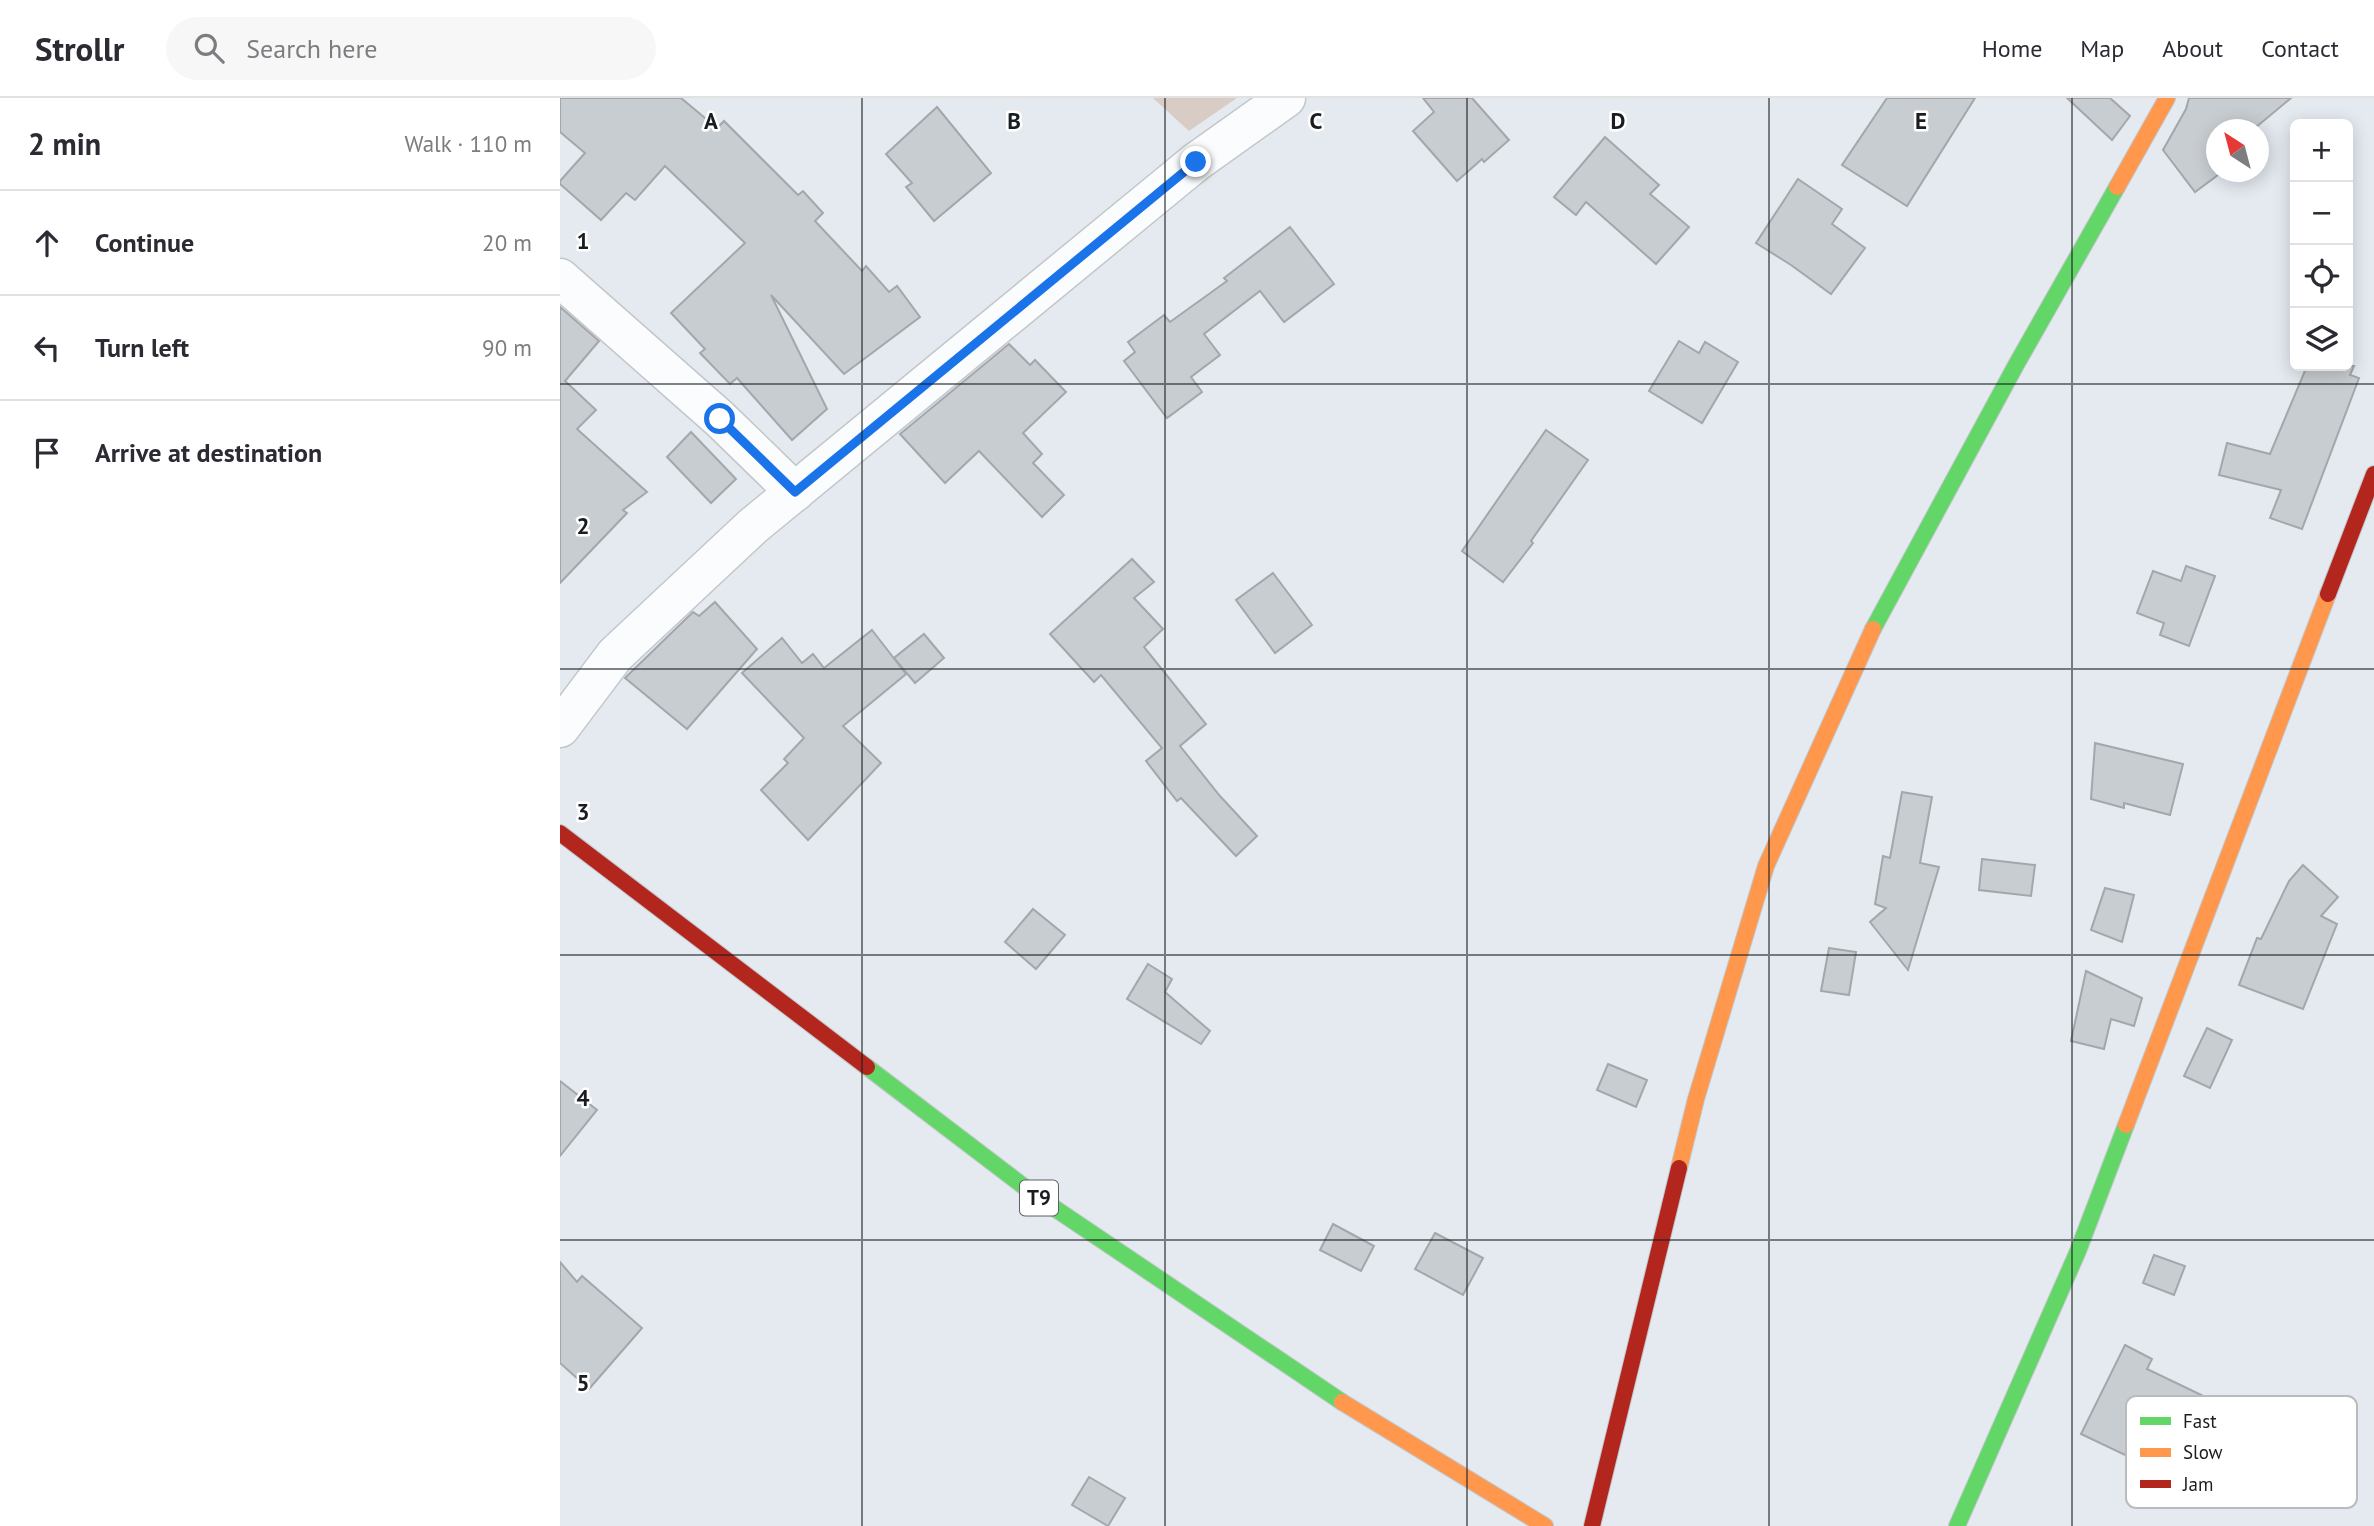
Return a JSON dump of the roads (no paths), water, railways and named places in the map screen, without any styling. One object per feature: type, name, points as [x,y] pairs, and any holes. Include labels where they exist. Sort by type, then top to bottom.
[{"type":"main road","points":[[1592,1526],[1696,1099],[1766,866],[1874,626],[2016,365],[2167,98]]},
{"type":"main road","points":[[1957,1526],[2078,1251],[2374,474]]},
{"type":"main road","name":"T9","points":[[560,833],[1035,1195],[1308,1381],[1545,1526]]},
{"type":"street","points":[[560,728],[615,655],[754,526],[1196,162],[1286,98]]},
{"type":"street","points":[[560,278],[720,419],[795,492]]}]
